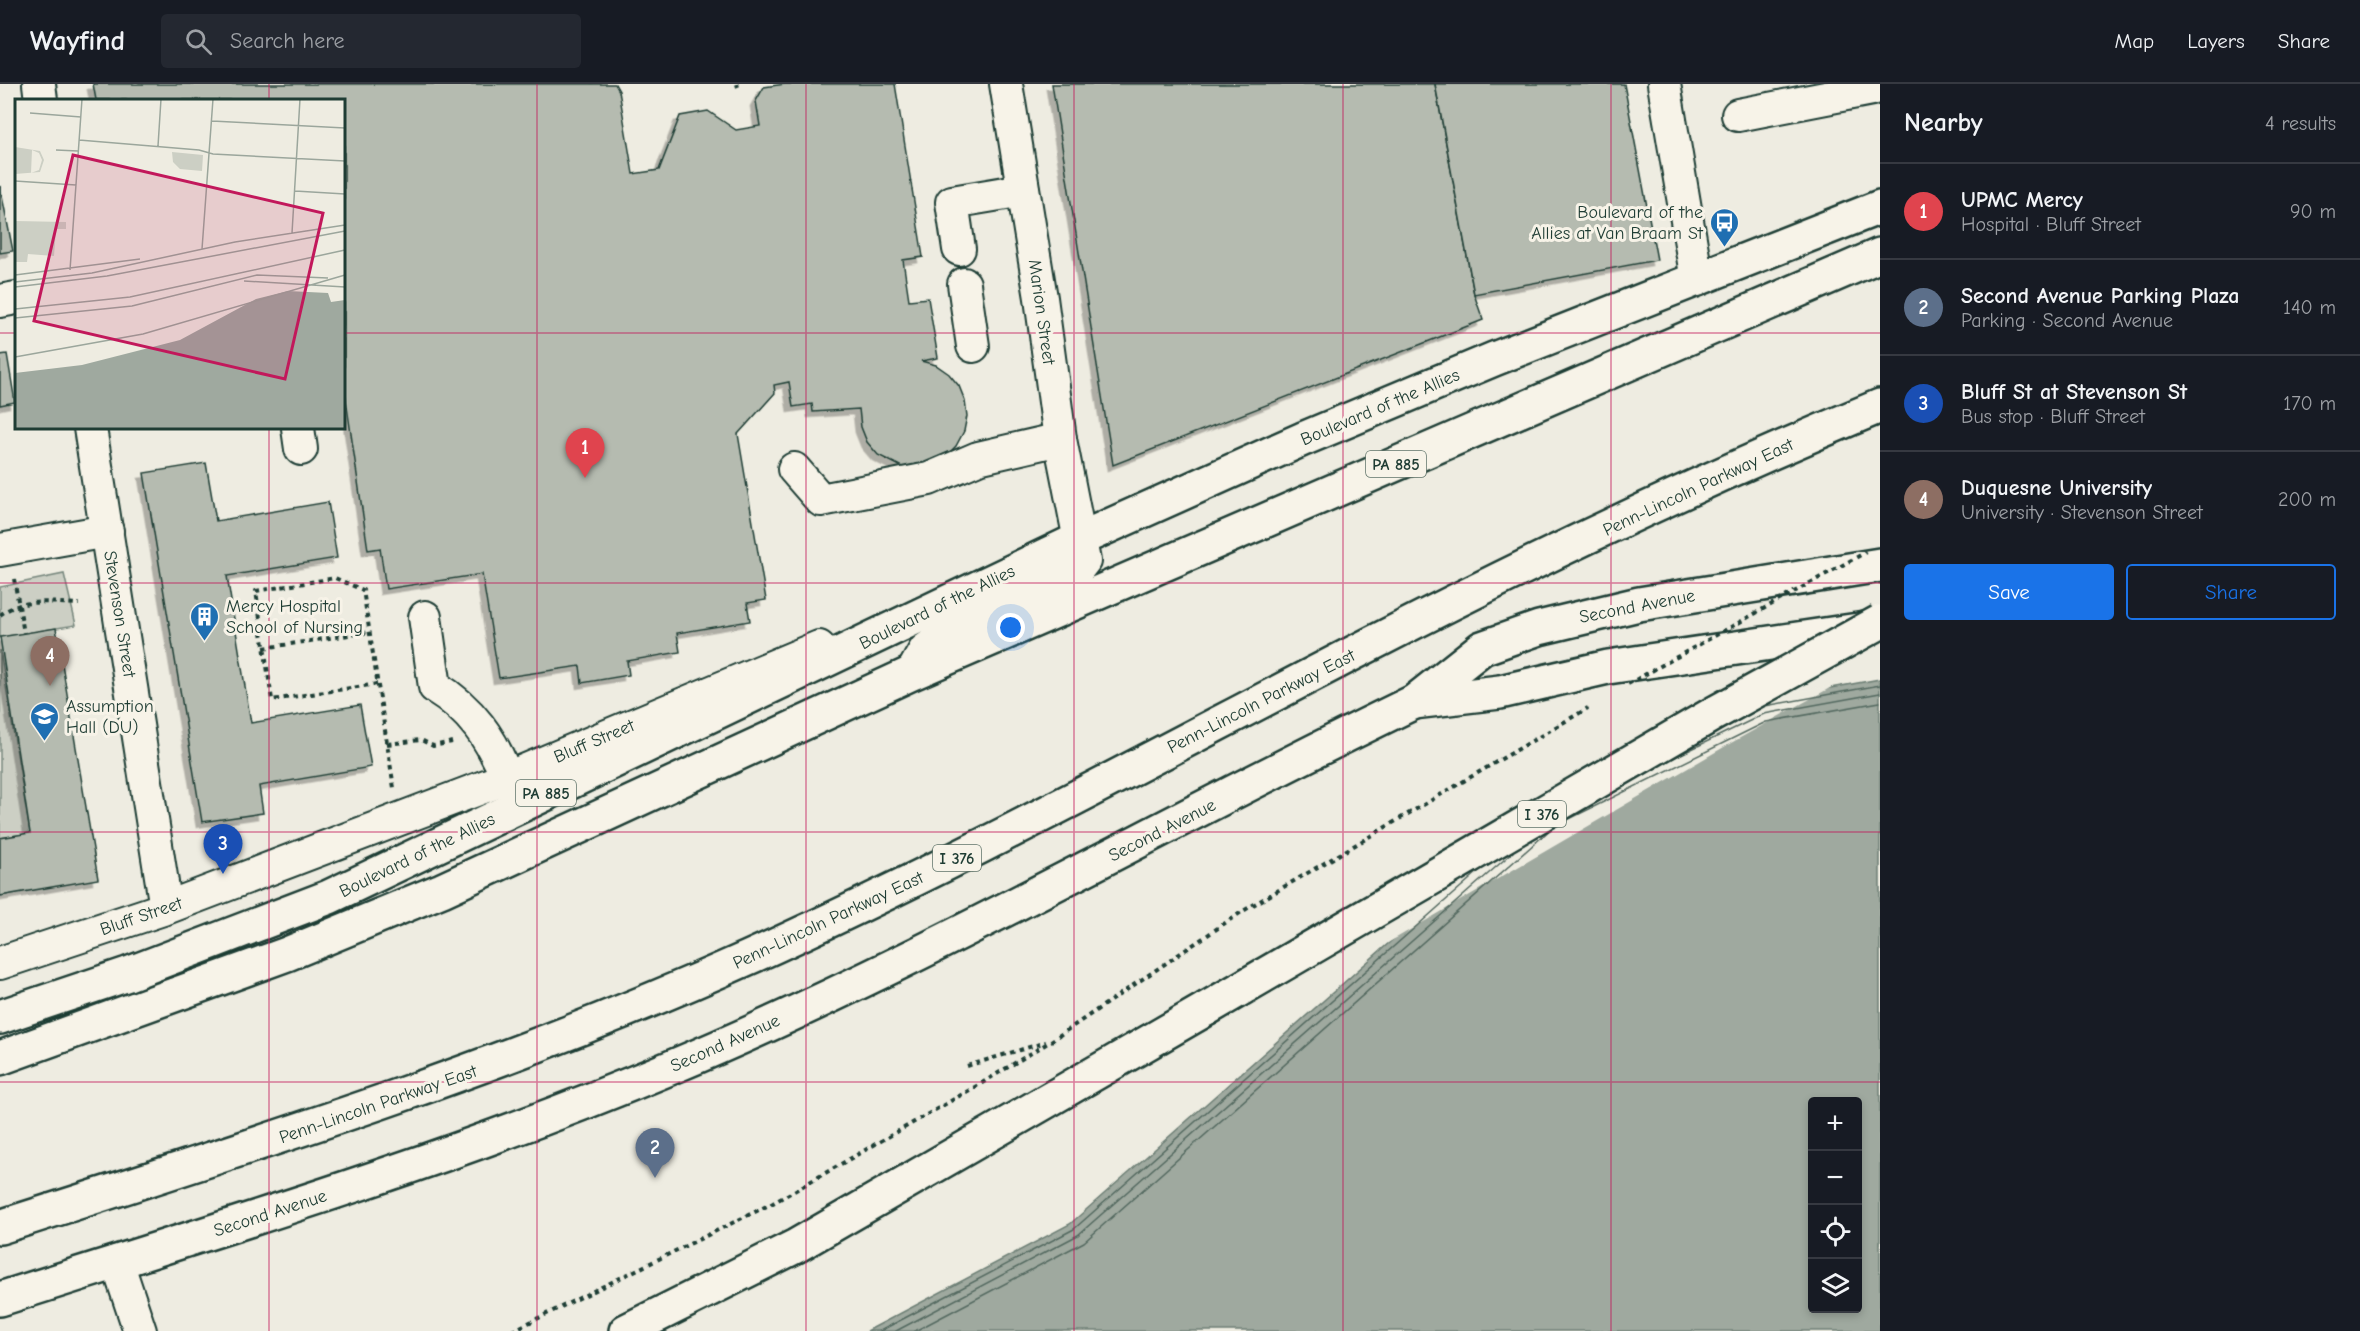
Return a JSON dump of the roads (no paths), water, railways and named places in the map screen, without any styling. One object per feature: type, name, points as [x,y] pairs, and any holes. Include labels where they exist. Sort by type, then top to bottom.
[{"type":"main road","name":"Boulevard of the Allies","points":[[0,1017],[128,974],[329,897],[1080,539],[1303,439],[1494,359],[1880,207]]},
{"type":"main road","name":"Boulevard of the Allies","points":[[0,1058],[287,954],[442,890],[912,673],[1880,255]]},
{"type":"main road","name":"Penn-Lincoln Parkway East","points":[[0,1227],[416,1092],[536,1048],[656,999],[836,917],[964,855],[1370,644],[1538,561],[1696,487],[1880,406]]},
{"type":"main road","name":"Second Avenue","points":[[0,1299],[339,1192],[450,1153],[673,1067],[886,970],[1414,702],[1482,648],[1539,628],[1639,604],[1873,559]]},
{"type":"main road","name":"I 376","points":[[626,1331],[796,1246],[1714,713],[1880,622]]},
{"type":"main road","name":"Second Avenue","points":[[1414,702],[1500,692],[1608,667],[1880,627]]},
{"type":"street","points":[[39,84],[41,99]]},
{"type":"street","name":"Marion Street","points":[[912,673],[925,650],[961,624],[1077,570],[1084,561],[1060,439],[1006,84]]},
{"type":"street","points":[[1664,84],[1697,280]]},
{"type":"street","points":[[1738,115],[1872,89],[1871,84]]},
{"type":"street","points":[[959,249],[951,202],[1023,190]]},
{"type":"street","points":[[964,284],[973,346]]},
{"type":"street","points":[[0,301],[15,298]]},
{"type":"street","name":"Stevenson Street","points":[[90,429],[166,908]]},
{"type":"street","points":[[794,469],[821,500],[929,479],[978,459],[1060,439]]},
{"type":"street","points":[[4,549],[107,531]]},
{"type":"street","name":"Bluff Street","points":[[0,963],[166,908],[507,778],[1080,539]]},
{"type":"street","points":[[425,617],[435,687],[471,713],[497,752],[507,778]]},
{"type":"street","points":[[117,1262],[140,1331]]},
{"type":"water","points":[[1880,679],[1880,1331],[867,1331],[1070,1224],[1542,808],[1759,701]]},
{"type":"place","name":"Boulevard of the Allies at Van Braam St","points":[[1724,248]]},
{"type":"place","name":"UPMC Mercy","points":[[585,478]]},
{"type":"place","name":"Mercy Hospital School of Nursing","points":[[205,642]]},
{"type":"place","name":"Duquesne University","points":[[50,686]]},
{"type":"place","name":"Assumption Hall (DU)","points":[[45,742]]},
{"type":"place","name":"Bluff St at Stevenson St","points":[[223,874]]},
{"type":"place","name":"Second Avenue Parking Plaza","points":[[655,1178]]}]
